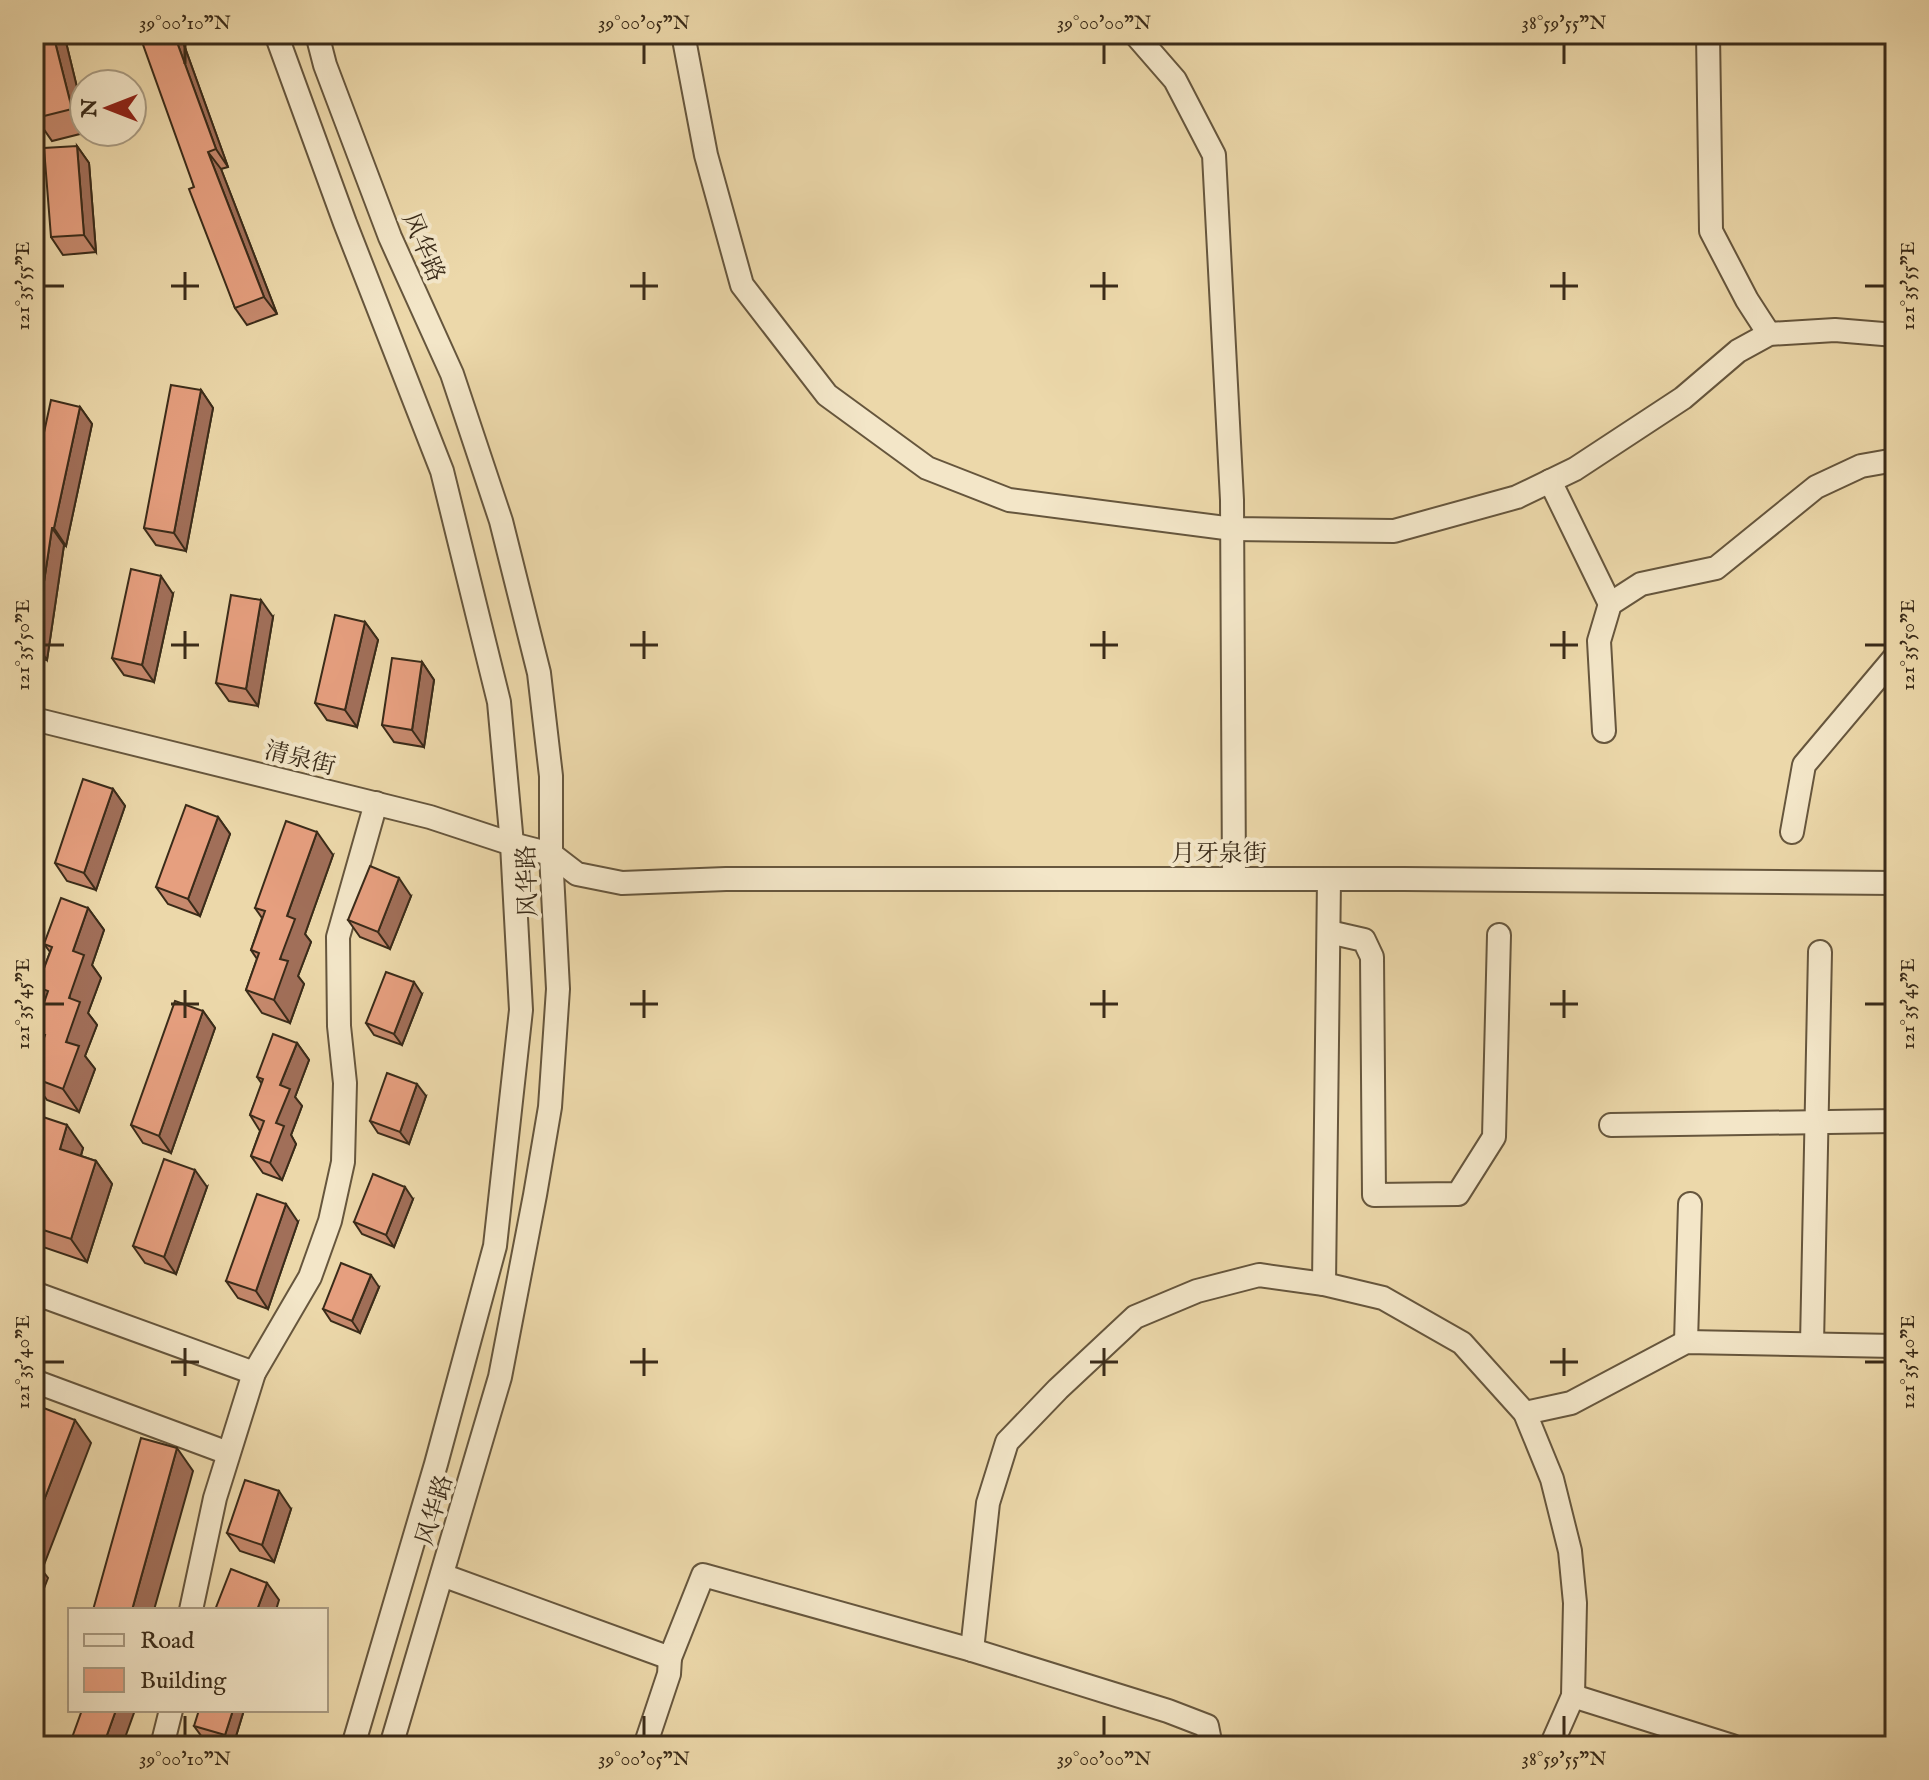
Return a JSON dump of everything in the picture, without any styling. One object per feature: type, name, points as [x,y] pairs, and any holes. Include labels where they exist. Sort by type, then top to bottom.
[{"type":"street","points":[[276,34],[345,223],[442,471],[499,702],[512,844],[521,1010],[495,1246],[445,1435],[353,1746]]},
{"type":"street","name":"风华路","points":[[317,34],[325,65],[390,237],[452,374],[501,521],[539,673],[551,776],[551,854],[558,989],[550,1107],[500,1377],[391,1746]]},
{"type":"street","points":[[683,34],[706,155],[742,285],[827,395],[927,468],[1009,500],[1233,529],[1394,531],[1517,497],[1575,469],[1683,398],[1738,351],[1769,334],[1835,330],[1895,335]]},
{"type":"street","points":[[1135,34],[1175,80],[1214,155],[1233,529],[1234,879]]},
{"type":"street","points":[[1708,34],[1711,231],[1747,300],[1769,334]]},
{"type":"street","points":[[1604,731],[1599,641],[1610,604],[1641,584],[1716,568],[1816,487],[1861,466],[1895,460]]},
{"type":"street","points":[[1550,481],[1610,604]]},
{"type":"street","points":[[1792,832],[1804,765],[1895,657]]},
{"type":"street","name":"清泉街","points":[[34,719],[430,817],[551,854]]},
{"type":"street","points":[[191,1608],[228,1453],[254,1373],[310,1277],[330,1221],[343,1162],[345,1083],[339,1026],[338,937],[376,803]]},
{"type":"street","name":"月牙泉街","points":[[551,854],[577,874],[622,883],[726,879],[1895,883]]},
{"type":"street","points":[[1324,1284],[1329,879]]},
{"type":"street","points":[[1329,932],[1364,940],[1372,957],[1374,1195],[1458,1194],[1494,1137],[1499,935]]},
{"type":"street","points":[[1812,1344],[1820,952]]},
{"type":"street","points":[[510,1104],[531,1096],[550,1107]]},
{"type":"street","points":[[1611,1125],[1895,1121]]},
{"type":"street","points":[[1686,1342],[1690,1204]]},
{"type":"street","points":[[972,1650],[988,1503],[1007,1442],[1017,1431],[1135,1317],[1197,1291],[1259,1275],[1324,1284],[1383,1298],[1462,1343],[1525,1413],[1552,1479],[1570,1551],[1575,1603],[1573,1696],[1551,1746]]},
{"type":"street","points":[[34,1293],[254,1373]]},
{"type":"street","points":[[1525,1413],[1571,1403],[1686,1342],[1895,1346]]},
{"type":"street","points":[[34,1381],[228,1453]]},
{"type":"street","points":[[442,1575],[670,1658]]},
{"type":"street","points":[[645,1746],[669,1674],[670,1658],[703,1575],[972,1650],[1194,1721],[1207,1726],[1211,1746]]},
{"type":"street","points":[[1573,1696],[1732,1746]]},
{"type":"street","points":[[162,1746],[170,1712]]},
{"type":"building","points":[[34,34],[53,34],[68,93],[68,110],[36,118]]},
{"type":"building","points":[[154,34],[174,34],[216,149],[208,152],[264,297],[235,308],[189,189],[194,187],[141,39]]},
{"type":"building","points":[[44,148],[77,148],[84,235],[51,237]]},
{"type":"building","points":[[171,385],[201,390],[174,533],[144,528]]},
{"type":"building","points":[[51,400],[80,407],[52,528],[34,642],[34,479]]},
{"type":"building","points":[[131,569],[161,576],[142,665],[112,658]]},
{"type":"building","points":[[231,595],[261,600],[246,689],[216,683]]},
{"type":"building","points":[[335,615],[365,622],[345,710],[315,703]]},
{"type":"building","points":[[392,658],[422,662],[412,730],[382,725]]},
{"type":"building","points":[[83,779],[113,789],[84,873],[55,863]]},
{"type":"building","points":[[186,805],[218,817],[188,899],[156,887]]},
{"type":"building","points":[[286,821],[317,832],[287,916],[295,919],[280,959],[288,961],[274,1000],[246,990],[259,953],[251,950],[265,911],[255,908]]},
{"type":"building","points":[[370,866],[399,878],[378,932],[348,920]]},
{"type":"building","points":[[61,898],[88,908],[73,951],[84,955],[69,998],[80,1002],[66,1042],[79,1046],[63,1089],[34,1078],[34,1068],[45,1035],[34,1032],[48,991],[37,987],[52,947],[44,944]]},
{"type":"building","points":[[386,972],[414,982],[394,1034],[366,1023]]},
{"type":"building","points":[[175,1001],[203,1011],[159,1136],[131,1125]]},
{"type":"building","points":[[273,1034],[297,1043],[280,1085],[290,1089],[276,1123],[284,1126],[270,1163],[251,1156],[264,1121],[250,1115],[263,1079],[257,1077]]},
{"type":"building","points":[[387,1073],[417,1084],[400,1132],[370,1121]]},
{"type":"building","points":[[34,1114],[67,1125],[60,1149],[96,1161],[71,1239],[34,1227]]},
{"type":"building","points":[[164,1159],[195,1170],[164,1257],[133,1246]]},
{"type":"building","points":[[373,1174],[405,1187],[386,1235],[354,1222]]},
{"type":"building","points":[[257,1194],[286,1204],[256,1291],[226,1281]]},
{"type":"building","points":[[341,1263],[371,1275],[352,1321],[323,1309]]},
{"type":"building","points":[[41,1407],[75,1420],[34,1526],[34,1427]]},
{"type":"building","points":[[141,1438],[177,1448],[133,1608],[94,1608]]},
{"type":"building","points":[[245,1480],[279,1491],[262,1545],[227,1533]]},
{"type":"building","points":[[231,1569],[267,1583],[258,1608],[216,1608]]},
{"type":"building","points":[[81,1712],[115,1712],[103,1746],[69,1746]]},
{"type":"building","points":[[198,1712],[232,1712],[225,1735],[194,1726]]}]
